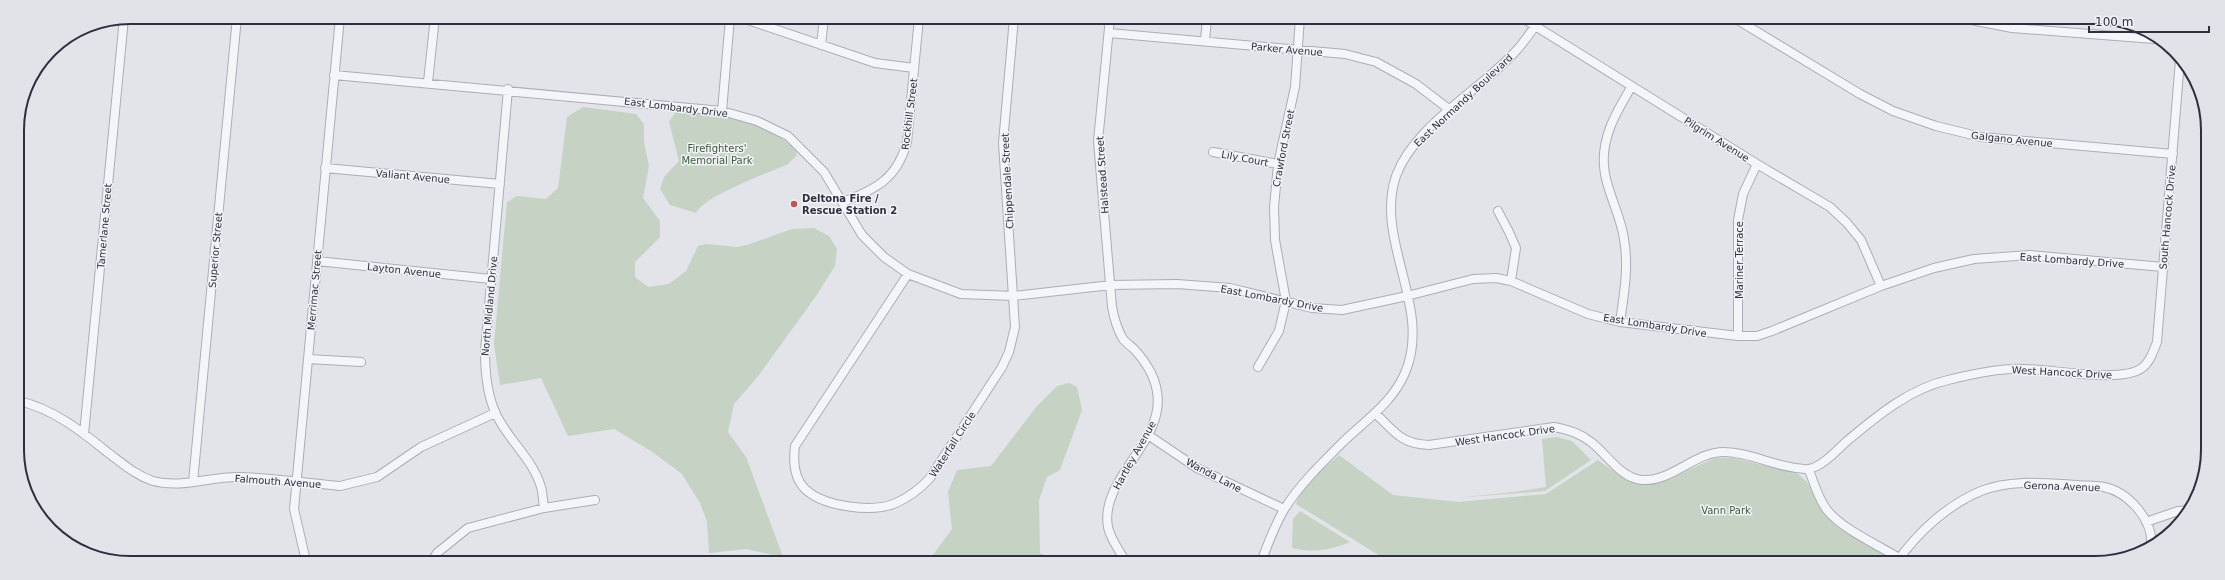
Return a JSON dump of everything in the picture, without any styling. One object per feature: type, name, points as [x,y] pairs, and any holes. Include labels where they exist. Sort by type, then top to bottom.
[{"type":"street","name":"Tamerlane Street","points":[[84,434],[123,24]]},
{"type":"street","name":"Superior Street","points":[[193,482],[236,24]]},
{"type":"street","name":"Merrimac Street","points":[[305,556],[294,508],[339,24]]},
{"type":"street","points":[[428,82],[433,24]]},
{"type":"street","points":[[722,111],[729,24]]},
{"type":"street","points":[[760,24],[875,63],[914,68]]},
{"type":"street","points":[[821,45],[823,24]]},
{"type":"street","name":"Rockhill Street","points":[[842,202],[888,179],[903,158],[907,142],[918,24]]},
{"type":"street","name":"Chippendale Street","points":[[1013,24],[1003,143],[1014,296]]},
{"type":"street","name":"Halstead Street","points":[[1110,24],[1098,141],[1111,284]]},
{"type":"street","points":[[1205,41],[1206,24]]},
{"type":"street","name":"Crawford Street","points":[[1286,301],[1275,240],[1274,208],[1278,164],[1289,119],[1298,50],[1300,24]]},
{"type":"street","name":"East Normandy Boulevard","points":[[1264,556],[1284,509],[1316,471],[1389,401],[1405,374],[1410,358],[1413,325],[1393,232],[1391,213],[1392,196],[1396,176],[1415,142],[1515,52],[1536,24]]},
{"type":"street","name":"Pilgrim Avenue","points":[[1540,24],[1632,86],[1757,164],[1830,207],[1848,222],[1861,240],[1881,286]]},
{"type":"street","name":"Galgano Avenue","points":[[1744,24],[1860,94],[1893,111],[1936,126],[1982,138],[2173,154]]},
{"type":"street","points":[[1992,24],[2012,28],[2148,39]]},
{"type":"street","name":"Parker Avenue","points":[[1109,33],[1345,54],[1376,62],[1416,84],[1450,110]]},
{"type":"street","name":"South Hancock Drive","points":[[2141,369],[2151,358],[2157,342],[2180,66]]},
{"type":"street","name":"East Lombardy Drive","points":[[334,75],[508,89],[722,111],[757,121],[788,136],[824,172],[862,235],[884,256],[908,274],[961,294],[1014,296],[1111,284],[1177,284],[1230,288],[1312,308],[1342,310],[1407,296],[1473,279],[1496,278],[1511,281],[1588,314],[1620,322],[1738,336],[1757,336],[1881,286],[1934,268],[1967,260],[2023,256],[2163,267]]},
{"type":"street","points":[[1620,322],[1627,263],[1624,237],[1605,175],[1604,156],[1605,140],[1613,118],[1632,86]]},
{"type":"street","name":"North Midland Drive","points":[[508,89],[485,351],[486,375],[495,413],[509,437],[534,470],[541,487],[544,508]]},
{"type":"street","name":"Lily Court","points":[[1212,152],[1278,164]]},
{"type":"street","name":"Mariner Terrace","points":[[1738,336],[1738,220],[1743,194],[1757,164]]},
{"type":"street","name":"Valiant Avenue","points":[[325,168],[500,184]]},
{"type":"street","points":[[1498,212],[1510,232],[1516,248],[1511,281]]},
{"type":"street","name":"Layton Avenue","points":[[317,261],[491,279]]},
{"type":"street","name":"Waterfall Circle","points":[[908,274],[795,446],[793,461],[799,480],[805,489],[832,503],[876,508],[895,503],[920,488],[930,478],[1002,367],[1009,352],[1015,327],[1014,296]]},
{"type":"street","name":"Hartley Avenue","points":[[1111,284],[1112,307],[1116,324],[1124,340],[1151,371],[1158,392],[1157,413],[1148,435],[1113,494],[1108,511],[1108,527],[1123,556]]},
{"type":"street","points":[[1258,367],[1279,331],[1286,301]]},
{"type":"street","points":[[308,359],[361,362]]},
{"type":"street","name":"West Hancock Drive","points":[[1376,414],[1403,440],[1414,445],[1430,445],[1554,426],[1566,428],[1590,441],[1622,472],[1641,480],[1658,478],[1709,454],[1722,452],[1743,453],[1779,466],[1809,470],[1824,461],[1884,411],[1921,390],[1946,380],[2012,368],[2108,375],[2126,375],[2141,369]]},
{"type":"street","name":"Falmouth Avenue","points":[[24,402],[33,404],[58,416],[133,472],[154,481],[177,484],[240,477],[340,486],[377,477],[421,447],[495,413]]},
{"type":"street","name":"Wanda Lane","points":[[1148,435],[1197,468],[1284,509]]},
{"type":"street","points":[[1809,470],[1818,494],[1827,510],[1845,525],[1892,556]]},
{"type":"street","name":"Gerona Avenue","points":[[1901,556],[1924,530],[1950,507],[1981,491],[2000,486],[2033,482],[2104,487],[2122,495],[2141,512],[2146,522]]},
{"type":"street","points":[[435,556],[468,528],[544,508],[595,500]]},
{"type":"street","points":[[2151,540],[2146,522],[2181,511]]},
{"type":"green space","points":[[583,107],[636,114],[644,124],[644,142],[649,166],[643,198],[660,221],[660,237],[635,262],[635,277],[648,287],[669,284],[686,271],[698,246],[706,244],[737,247],[747,245],[792,229],[814,228],[829,236],[837,249],[835,266],[816,296],[759,375],[734,404],[728,432],[746,457],[783,556],[746,549],[709,553],[707,522],[700,503],[682,474],[651,451],[614,429],[568,436],[541,378],[500,385],[494,344],[507,202],[517,196],[546,199],[558,188],[567,117]]},
{"type":"green space","name":"Firefighters' Memorial Park","points":[[677,110],[741,120],[756,125],[784,140],[797,151],[796,156],[788,164],[723,192],[701,206],[696,213],[670,205],[660,189],[664,177],[679,161],[669,122]]},
{"type":"green space","points":[[1069,383],[1077,387],[1082,410],[1060,470],[1047,477],[1039,500],[1040,553],[1046,556],[932,556],[952,529],[948,492],[957,470],[991,466],[1037,406],[1057,386]]},
{"type":"green space","points":[[1557,437],[1572,441],[1591,460],[1545,491],[1455,498],[1546,487],[1542,439]]},
{"type":"green space","name":"Vann Park","points":[[1339,455],[1393,495],[1459,502],[1546,494],[1598,460],[1619,475],[1637,483],[1659,483],[1715,458],[1734,458],[1798,474],[1807,482],[1825,515],[1856,538],[1884,550],[1888,556],[1380,556],[1296,504],[1308,483]]},
{"type":"green space","points":[[1300,511],[1350,542],[1321,550],[1299,550],[1292,548],[1293,519]]},
{"type":"place","name":"Deltona Fire / Rescue Station 2","points":[[794,204]]}]
